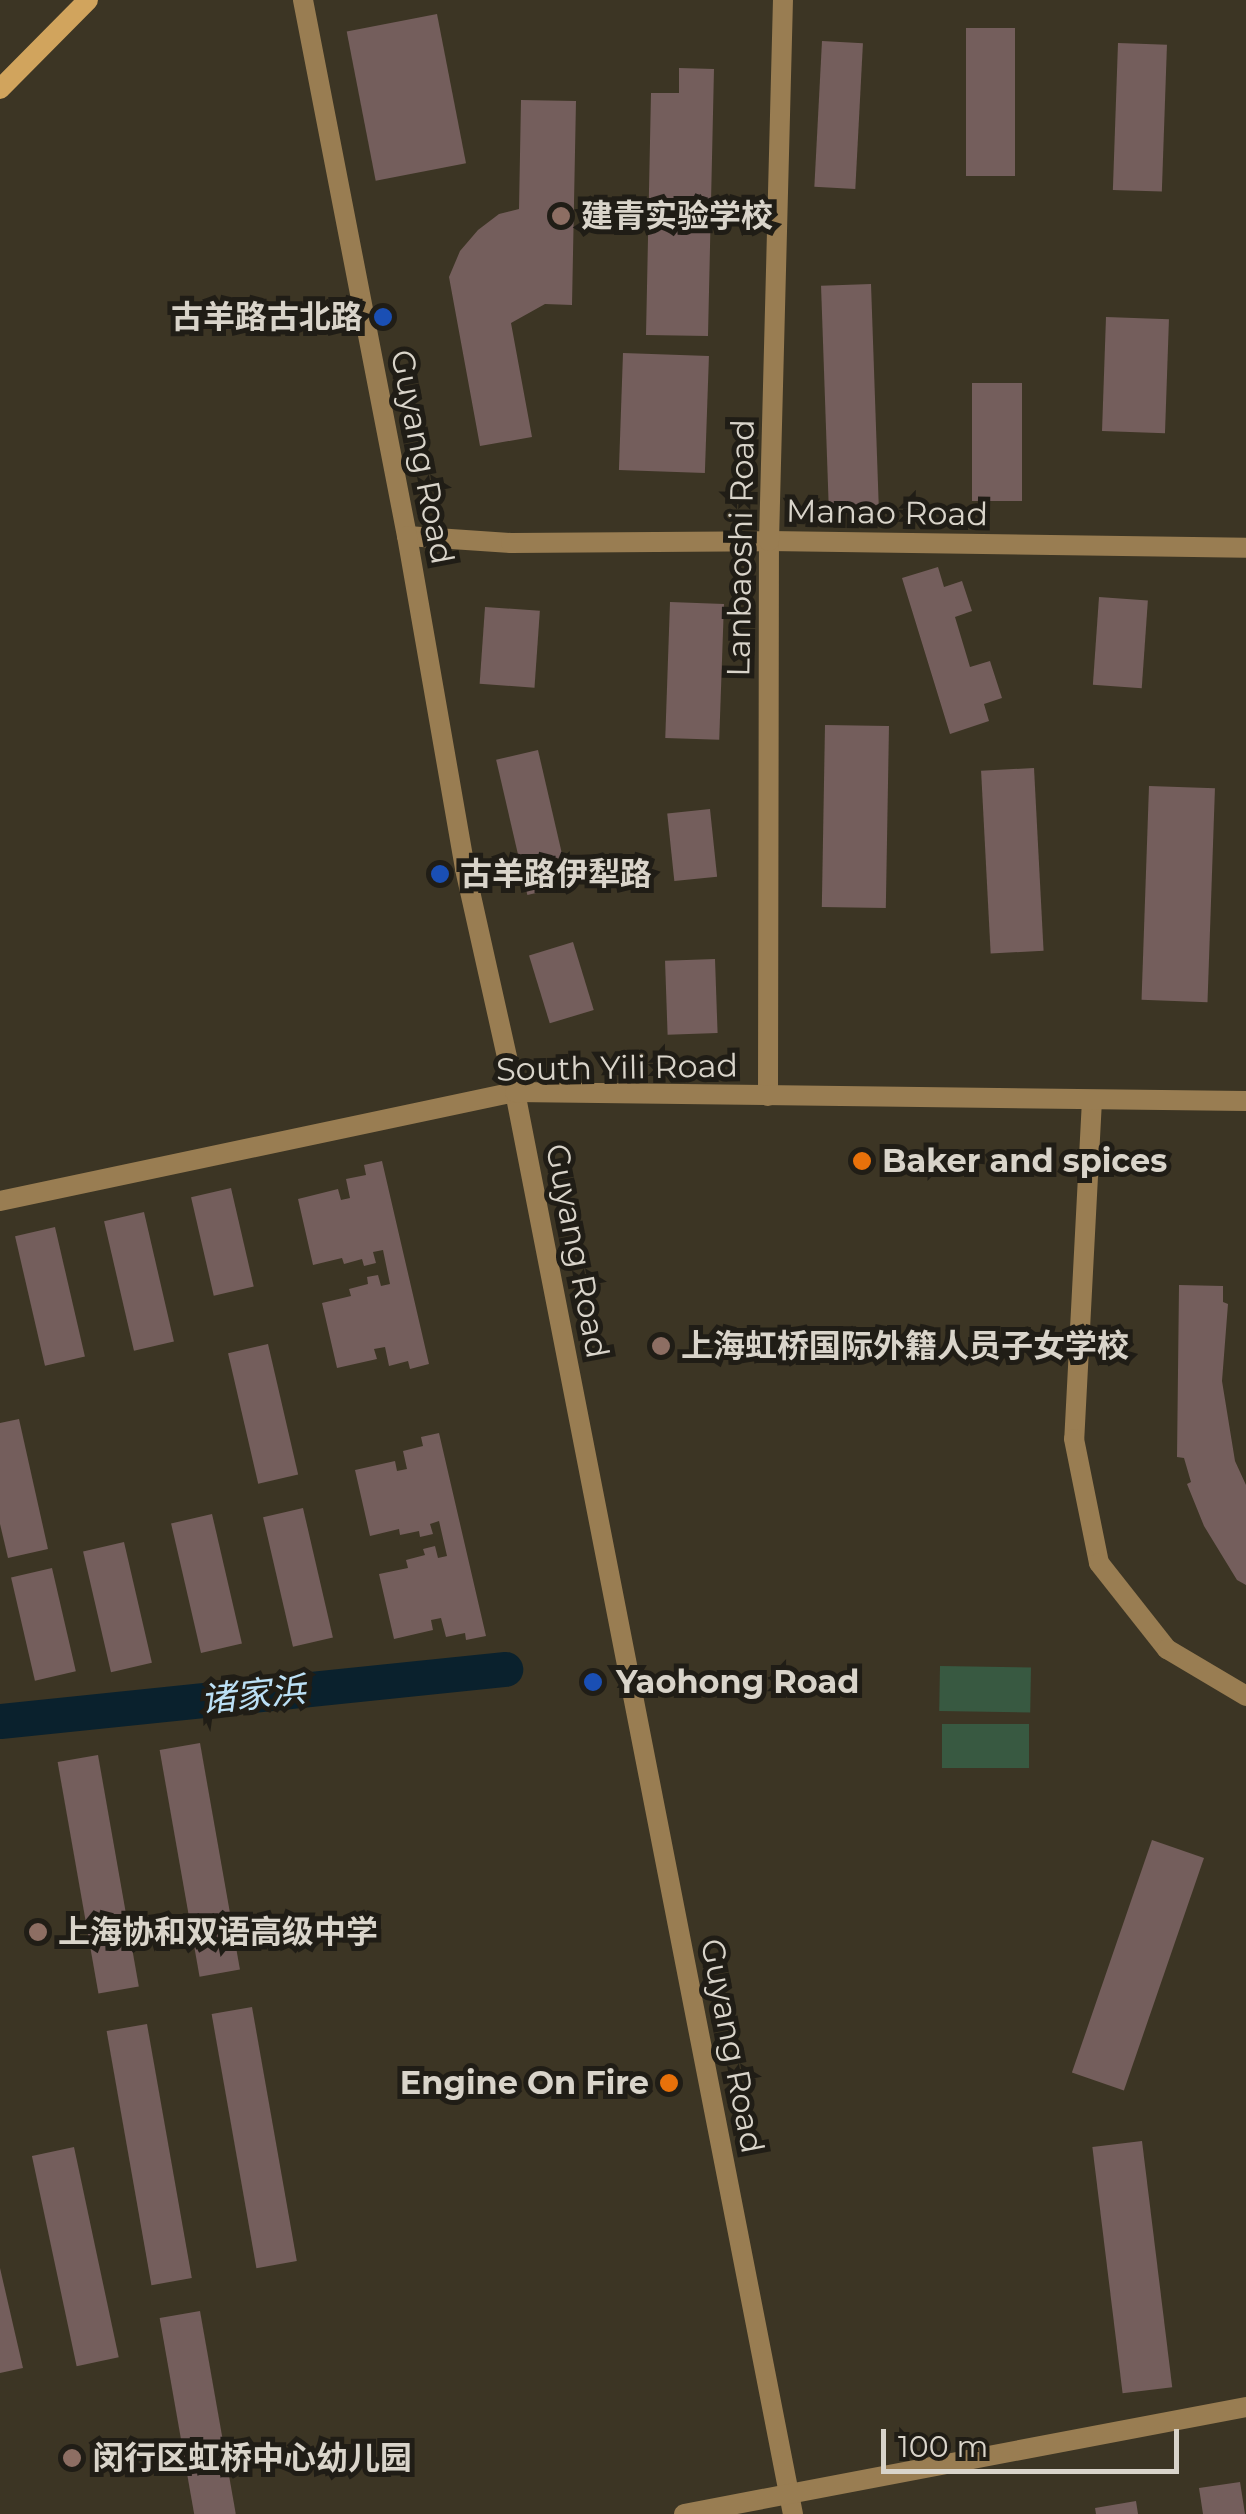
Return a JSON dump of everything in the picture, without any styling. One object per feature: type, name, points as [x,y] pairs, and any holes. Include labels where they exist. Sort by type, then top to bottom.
[{"type":"main road","points":[[0,88],[88,0]]},
{"type":"street","name":"Guyang Road","points":[[303,0],[408,536],[465,869],[516,1092],[791,2504]]},
{"type":"street","name":"Lanbaoshi Road","points":[[768,1096],[769,541],[783,0]]},
{"type":"street","name":"Manao Road","points":[[408,536],[511,543],[769,541],[1246,548]]},
{"type":"street","name":"South Yili Road","points":[[0,1201],[516,1092],[1246,1101]]},
{"type":"street","points":[[1092,1100],[1074,1439],[1099,1563],[1166,1649],[1246,1696]]},
{"type":"street","points":[[684,2514],[791,2504],[1246,2408]]},
{"type":"green space","points":[[940,1666],[1031,1668],[1030,1713],[939,1711]]},
{"type":"green space","points":[[942,1724],[1029,1724],[1029,1768],[942,1768]]},
{"type":"building","points":[[437,14],[466,163],[376,181],[347,32]]},
{"type":"building","points":[[966,28],[1015,28],[1015,176],[966,176]]},
{"type":"building","points":[[822,41],[863,43],[855,189],[814,187]]},
{"type":"building","points":[[1118,43],[1167,45],[1162,192],[1113,190]]},
{"type":"building","points":[[679,68],[714,69],[708,336],[646,335],[651,93],[679,93]]},
{"type":"building","points":[[521,100],[576,101],[572,305],[545,304],[511,323],[532,437],[480,446],[449,277],[460,251],[478,230],[499,214],[519,209]]},
{"type":"building","points":[[871,284],[879,505],[829,507],[821,286]]},
{"type":"building","points":[[1106,317],[1169,319],[1165,433],[1102,431]]},
{"type":"building","points":[[623,353],[709,356],[705,473],[619,470]]},
{"type":"building","points":[[972,383],[1022,383],[1022,501],[972,501]]},
{"type":"building","points":[[938,567],[944,587],[962,581],[972,611],[955,617],[970,667],[990,661],[1002,698],[984,704],[989,721],[950,734],[902,578]]},
{"type":"building","points":[[1099,597],[1148,600],[1142,688],[1093,685]]},
{"type":"building","points":[[670,602],[724,604],[719,740],[665,738]]},
{"type":"building","points":[[485,607],[540,611],[534,688],[480,684]]},
{"type":"building","points":[[825,725],[889,726],[886,908],[822,907]]},
{"type":"building","points":[[538,750],[569,885],[527,895],[496,760]]},
{"type":"building","points":[[1034,768],[1044,951],[991,954],[981,771]]},
{"type":"building","points":[[1149,786],[1215,788],[1207,1002],[1142,1000]]},
{"type":"building","points":[[710,809],[717,877],[674,881],[667,813]]},
{"type":"building","points":[[573,942],[594,1010],[550,1023],[529,955]]},
{"type":"building","points":[[715,959],[718,1033],[668,1035],[665,961]]},
{"type":"building","points":[[382,1161],[429,1364],[410,1369],[408,1361],[389,1366],[385,1347],[374,1349],[377,1359],[337,1368],[322,1303],[351,1296],[349,1289],[368,1284],[367,1277],[378,1275],[381,1286],[390,1284],[383,1250],[373,1252],[376,1263],[364,1266],[362,1259],[344,1264],[342,1258],[313,1265],[298,1199],[338,1189],[341,1200],[350,1198],[346,1179],[366,1175],[364,1165]]},
{"type":"building","points":[[231,1188],[254,1286],[214,1296],[191,1197]]},
{"type":"building","points":[[144,1212],[174,1342],[134,1351],[104,1221]]},
{"type":"building","points":[[55,1227],[85,1357],[45,1366],[15,1236]]},
{"type":"building","points":[[1179,1285],[1223,1286],[1223,1302],[1228,1304],[1222,1381],[1235,1461],[1246,1485],[1246,1585],[1237,1580],[1204,1526],[1187,1484],[1191,1482],[1184,1458],[1177,1457]]},
{"type":"building","points":[[268,1344],[298,1475],[258,1484],[228,1353]]},
{"type":"building","points":[[19,1419],[48,1549],[8,1558],[0,1524],[0,1423]]},
{"type":"building","points":[[439,1433],[486,1636],[466,1640],[465,1633],[446,1637],[441,1618],[431,1620],[433,1630],[394,1639],[379,1574],[408,1568],[406,1560],[425,1555],[423,1549],[435,1546],[438,1558],[447,1556],[439,1521],[430,1524],[433,1534],[420,1537],[419,1531],[400,1535],[399,1529],[370,1536],[355,1470],[395,1461],[397,1471],[407,1469],[403,1451],[423,1446],[421,1437]]},
{"type":"building","points":[[303,1508],[333,1638],[293,1647],[263,1517]]},
{"type":"building","points":[[212,1514],[242,1644],[201,1653],[171,1523]]},
{"type":"building","points":[[124,1542],[152,1663],[111,1672],[83,1551]]},
{"type":"building","points":[[52,1568],[76,1671],[35,1681],[11,1577]]},
{"type":"building","points":[[200,1743],[240,1970],[200,1977],[160,1750]]},
{"type":"building","points":[[98,1755],[139,1986],[98,1994],[58,1762]]},
{"type":"building","points":[[1152,1840],[1204,1858],[1124,2091],[1072,2073]]},
{"type":"building","points":[[252,2007],[297,2261],[256,2268],[212,2014]]},
{"type":"building","points":[[147,2024],[192,2278],[151,2285],[107,2031]]},
{"type":"building","points":[[1142,2141],[1172,2387],[1123,2393],[1092,2147]]},
{"type":"building","points":[[74,2147],[119,2357],[77,2366],[32,2156]]},
{"type":"building","points":[[0,2268],[23,2368],[0,2373]]},
{"type":"building","points":[[200,2311],[236,2514],[194,2514],[160,2318]]},
{"type":"building","points":[[1240,2482],[1245,2514],[1203,2514],[1199,2488]]},
{"type":"building","points":[[1136,2501],[1138,2514],[1096,2514],[1095,2508]]},
{"type":"waterway","name":"诸家浜","points":[[0,1721],[505,1669]]},
{"type":"place","name":"建青实验学校","points":[[561,216]]},
{"type":"place","name":"古羊路古北路","points":[[383,317]]},
{"type":"place","name":"古羊路伊犁路","points":[[440,874]]},
{"type":"place","name":"Baker and spices","points":[[862,1161]]},
{"type":"place","name":"上海虹桥国际外籍人员子女学校","points":[[661,1346]]},
{"type":"place","name":"Yaohong Road","points":[[593,1682]]},
{"type":"place","name":"上海协和双语高级中学","points":[[38,1932]]},
{"type":"place","name":"Engine On Fire","points":[[669,2083]]},
{"type":"place","name":"闵行区虹桥中心幼儿园","points":[[72,2458]]}]
